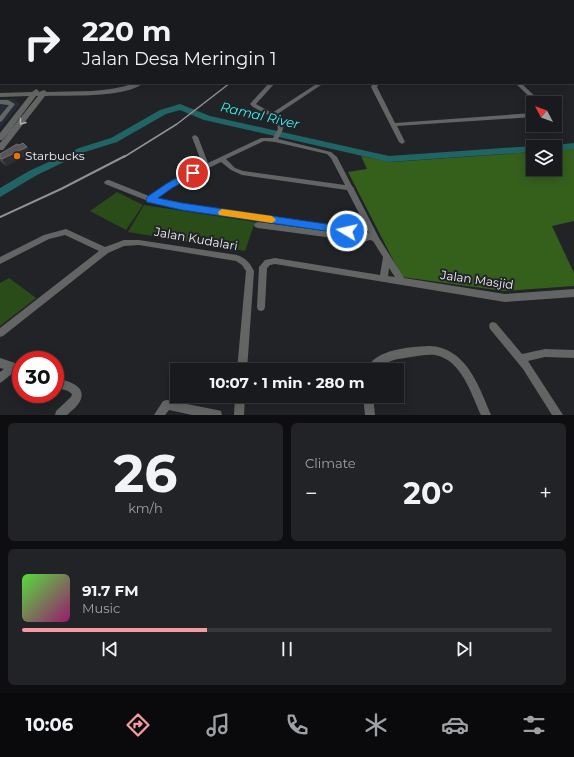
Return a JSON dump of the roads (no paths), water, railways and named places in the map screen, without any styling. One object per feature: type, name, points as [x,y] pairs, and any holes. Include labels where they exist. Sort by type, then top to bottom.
[{"type":"street","points":[[0,92],[39,93],[113,87],[125,84]]},
{"type":"street","points":[[0,95],[116,91],[138,84]]},
{"type":"street","points":[[271,84],[253,104],[272,115],[280,122],[281,130],[276,138]]},
{"type":"street","points":[[272,115],[319,84]]},
{"type":"street","points":[[376,84],[374,87],[402,142]]},
{"type":"street","points":[[519,84],[532,96]]},
{"type":"street","points":[[0,138],[39,93]]},
{"type":"street","points":[[0,148],[14,132],[39,93]]},
{"type":"street","points":[[0,102],[11,103],[12,106],[0,120]]},
{"type":"street","points":[[394,125],[526,116]]},
{"type":"street","points":[[195,137],[206,166]]},
{"type":"street","points":[[150,200],[174,182],[263,139],[276,138],[330,153],[351,188],[373,238],[401,280]]},
{"type":"street","points":[[222,159],[233,169],[242,173],[351,188]]},
{"type":"street","points":[[106,182],[150,200],[362,233],[373,238]]},
{"type":"street","points":[[258,225],[363,239],[373,238]]},
{"type":"street","points":[[0,261],[48,237],[66,232],[105,251]]},
{"type":"street","name":"Jalan Kudalari","points":[[0,333],[105,251],[120,243],[136,242],[229,257],[244,262],[250,271],[243,363]]},
{"type":"street","points":[[384,278],[387,257]]},
{"type":"street","name":"Jalan Masjid","points":[[261,307],[263,267],[268,262],[275,261],[401,280],[505,298],[574,294]]},
{"type":"street","points":[[493,326],[520,359],[558,415]]},
{"type":"street","points":[[377,363],[386,356],[423,351],[437,351],[447,355],[457,361],[464,370],[486,415]]},
{"type":"street","points":[[520,359],[545,353],[574,354]]},
{"type":"street","points":[[0,363],[12,367]]},
{"type":"street","points":[[0,378],[12,371]]},
{"type":"street","points":[[60,415],[76,399],[77,392],[72,387],[64,385]]},
{"type":"street","points":[[239,415],[240,403]]},
{"type":"street","points":[[369,403],[370,415]]},
{"type":"street","points":[[159,415],[167,405],[217,415]]},
{"type":"waterway","name":"Ramal River","points":[[0,193],[33,173],[82,150],[114,140],[163,112],[180,107],[207,118],[389,159],[526,149]]},
{"type":"waterway","name":"Ramal River","points":[[562,147],[574,146]]},
{"type":"railway","points":[[124,157],[177,124],[229,84]]},
{"type":"railway","points":[[0,217],[61,189],[125,156]]},
{"type":"place","name":"Starbucks","points":[[17,156]]}]
